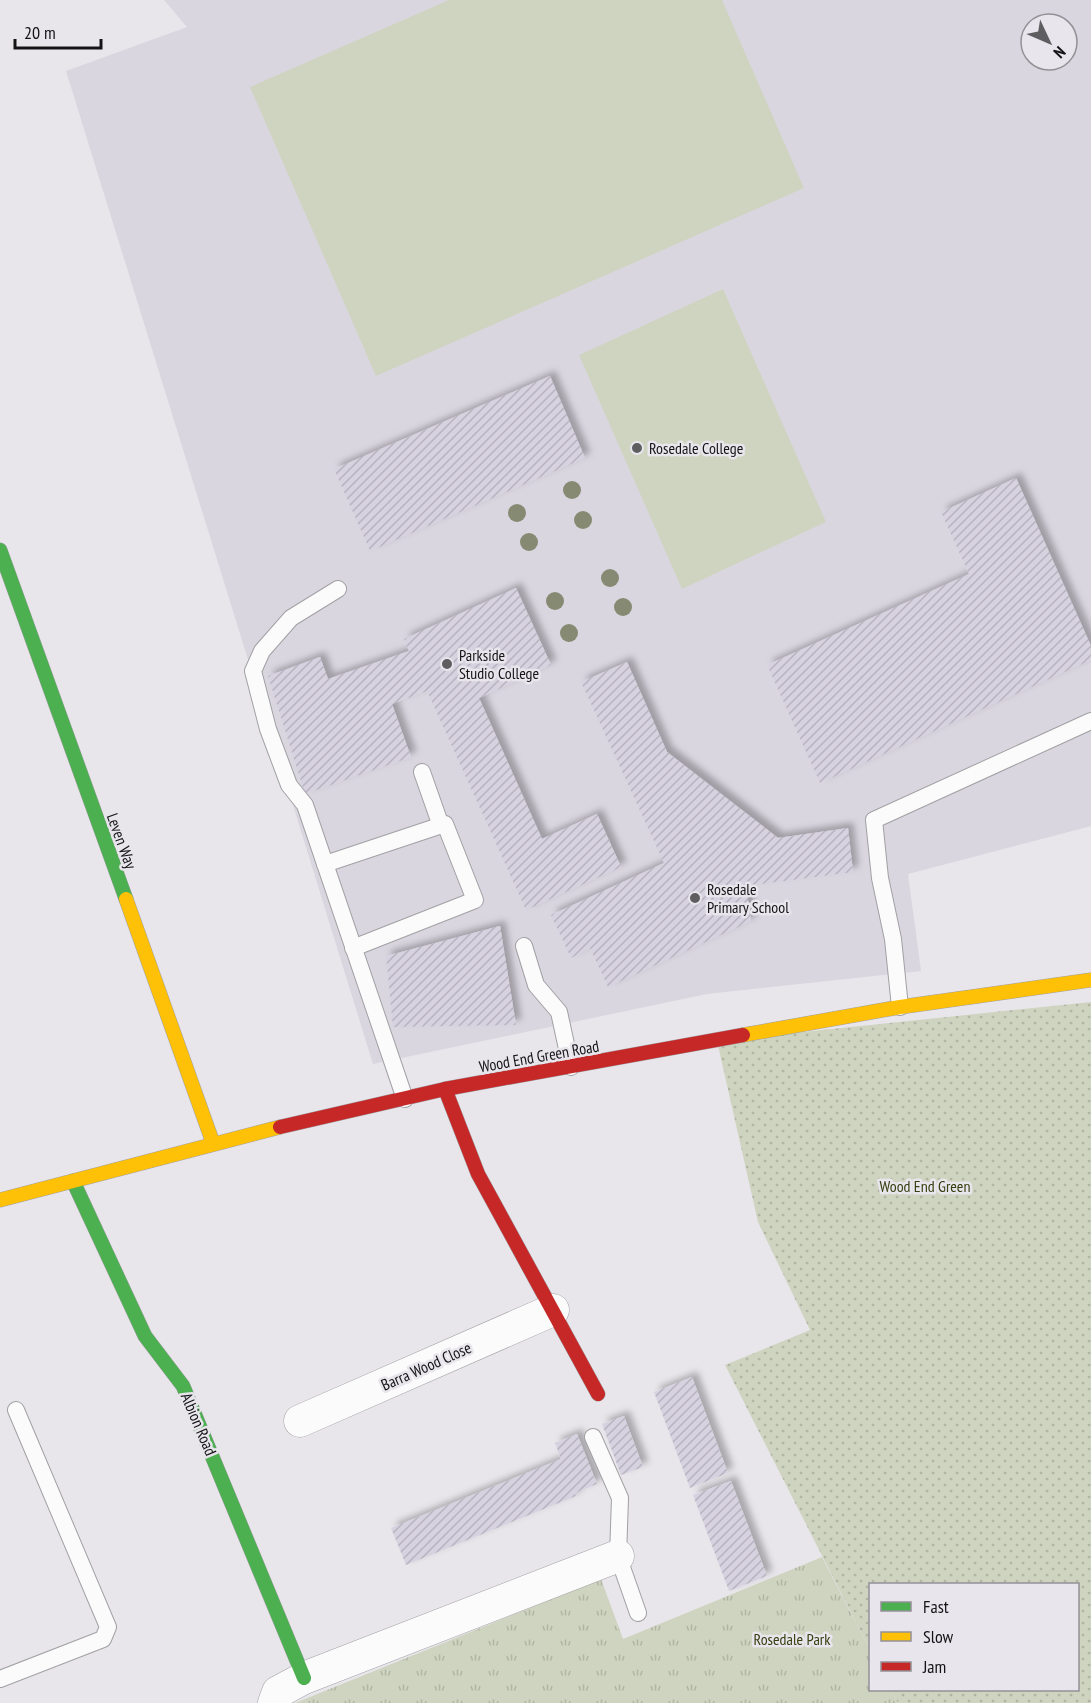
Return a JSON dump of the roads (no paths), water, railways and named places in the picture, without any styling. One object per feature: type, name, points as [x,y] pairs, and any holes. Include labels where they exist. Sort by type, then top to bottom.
[{"type":"street","name":"Leven Way","points":[[0,550],[213,1143]]},
{"type":"street","name":"Wood End Green Road","points":[[0,1200],[213,1143],[446,1089],[900,1007],[1091,980]]},
{"type":"street","points":[[446,1089],[478,1174],[598,1394]]},
{"type":"street","name":"Albion Road","points":[[73,1181],[145,1336],[183,1386],[304,1678]]},
{"type":"street","name":"Barra Wood Close","points":[[300,1421],[553,1310]]},
{"type":"street","points":[[274,1703],[278,1692],[304,1678],[618,1556]]},
{"type":"lane","points":[[338,589],[291,618],[262,651],[253,672],[268,729],[289,785],[305,805],[405,1099]]},
{"type":"lane","points":[[900,1007],[893,939],[880,878],[874,820],[1091,721]]},
{"type":"lane","points":[[422,772],[441,826]]},
{"type":"lane","points":[[325,864],[445,824],[475,900],[353,948]]},
{"type":"lane","points":[[524,946],[536,985],[559,1012],[571,1066]]},
{"type":"lane","points":[[0,1679],[103,1639],[108,1627],[16,1410]]},
{"type":"lane","points":[[593,1437],[620,1498],[618,1556],[638,1613]]},
{"type":"place","name":"Rosedale College","points":[[637,448]]},
{"type":"place","name":"Parkside Studio College","points":[[447,664]]},
{"type":"place","name":"Rosedale Primary School","points":[[695,898]]},
{"type":"park label","name":"Wood End Green","points":[[925,1186]]},
{"type":"park label","name":"Rosedale Park","points":[[792,1639]]}]
